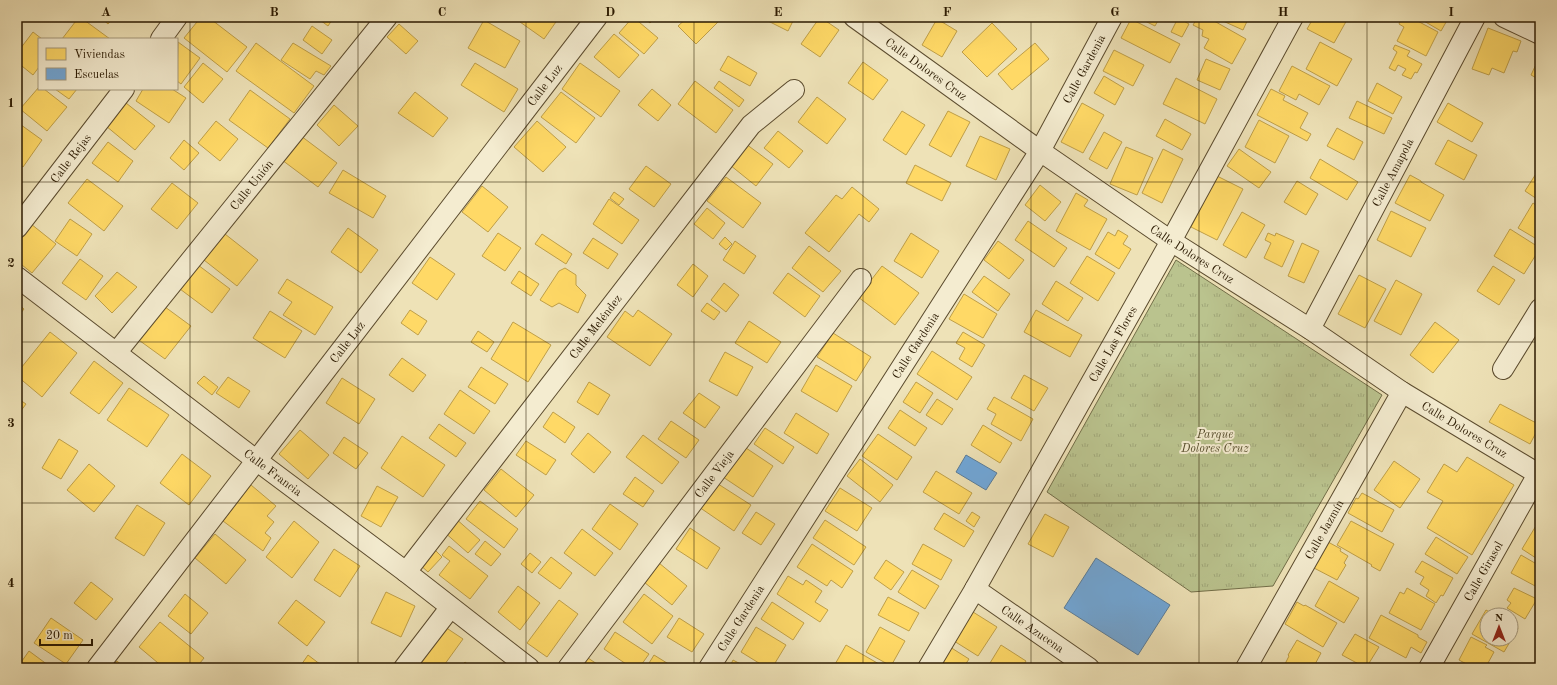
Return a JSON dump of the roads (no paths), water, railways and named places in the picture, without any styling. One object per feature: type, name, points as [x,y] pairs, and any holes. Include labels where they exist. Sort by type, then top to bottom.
[{"type":"street","points":[[162,38],[177,17]]},
{"type":"street","name":"Calle Unión","points":[[116,353],[387,17]]},
{"type":"street","name":"Calle Luz","points":[[97,668],[597,17]]},
{"type":"street","name":"Calle Dolores Cruz","points":[[854,17],[1040,151],[1171,241],[1310,329],[1402,392],[1539,475]]},
{"type":"street","name":"Calle Gardenia","points":[[709,668],[1040,151],[1112,17]]},
{"type":"street","name":"Calle Las Flores","points":[[928,668],[975,589],[1171,241],[1293,17]]},
{"type":"street","name":"Calle Amapola","points":[[1310,329],[1475,17]]},
{"type":"street","points":[[1504,17],[1540,34]]},
{"type":"street","name":"Calle Rejas","points":[[17,228],[123,90]]},
{"type":"street","name":"Calle Meléndez","points":[[406,572],[751,125],[794,90]]},
{"type":"street","name":"Calle Francia","points":[[17,277],[256,460],[406,572],[450,608],[529,668]]},
{"type":"street","name":"Calle Vieja","points":[[568,668],[861,279]]},
{"type":"street","points":[[1503,369],[1540,309]]},
{"type":"street","name":"Calle Jazmín","points":[[1246,668],[1402,392]]},
{"type":"street","name":"Calle Girasol","points":[[1429,668],[1539,475]]},
{"type":"street","name":"Calle Azucena","points":[[975,589],[1090,668]]},
{"type":"street","points":[[404,668],[450,608]]},
{"type":"park label","name":"Parque Dolores Cruz","points":[[1215,441]]}]
